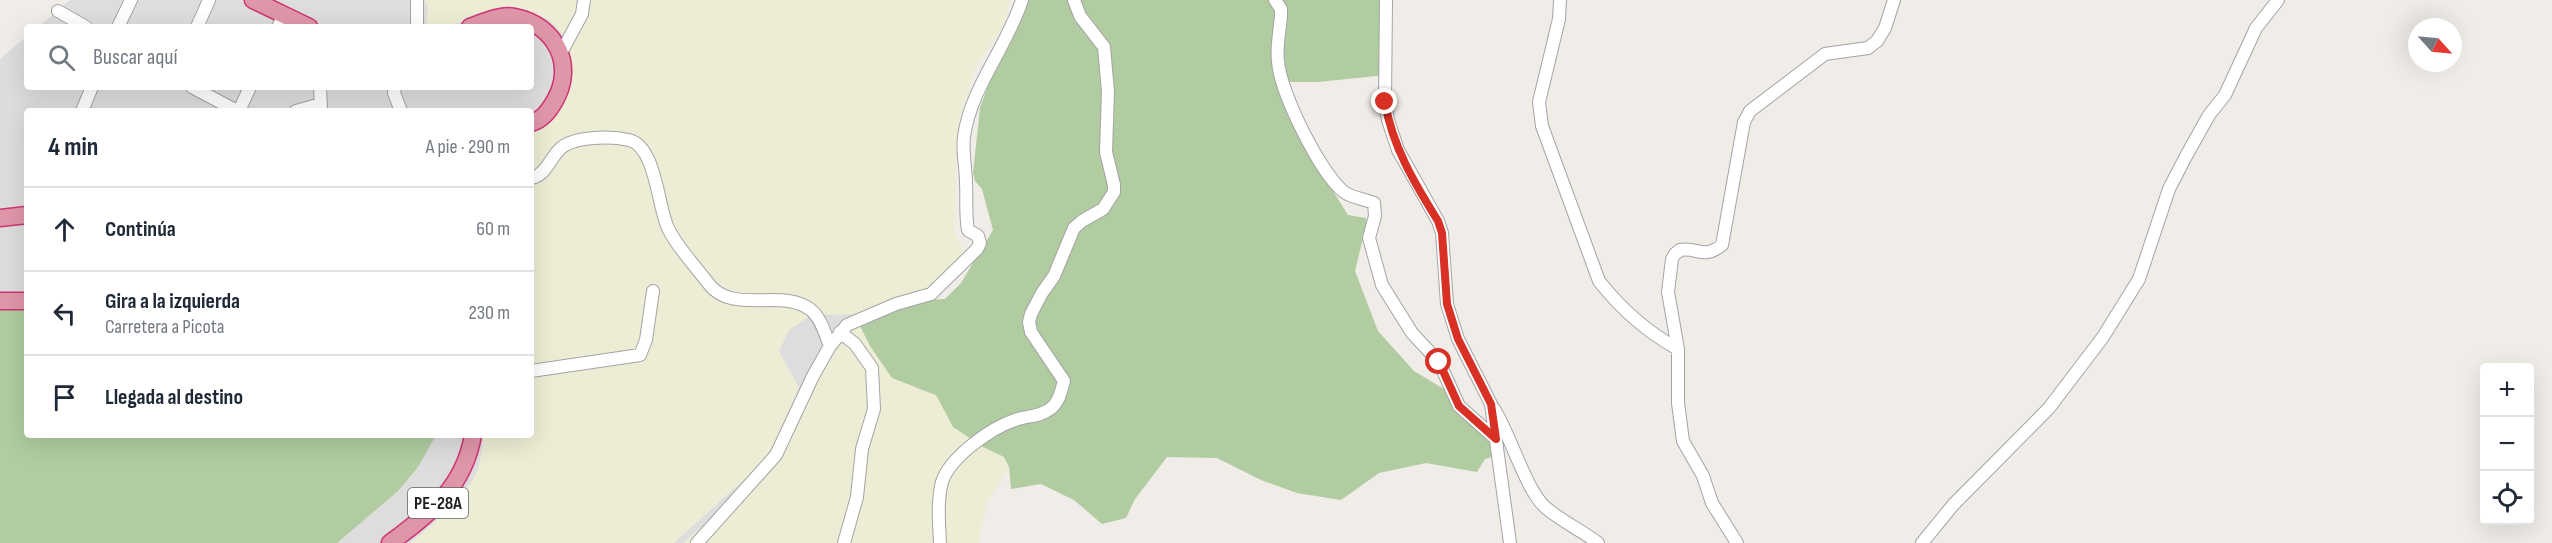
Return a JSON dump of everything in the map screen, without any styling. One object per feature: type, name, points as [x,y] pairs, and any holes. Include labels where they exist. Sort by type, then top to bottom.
[{"type":"highway","points":[[253,0],[281,21]]},
{"type":"highway","points":[[478,24],[495,18],[514,17],[530,24]]},
{"type":"highway","points":[[534,26],[551,36],[561,53],[564,65],[564,79],[557,98],[545,115],[534,122]]},
{"type":"highway","points":[[0,218],[24,215]]},
{"type":"highway","points":[[0,301],[24,301]]},
{"type":"highway","name":"PE-28A","points":[[390,543],[417,523],[450,492],[462,471],[472,438]]},
{"type":"street","points":[[119,24],[131,0]]},
{"type":"street","points":[[198,24],[210,0]]},
{"type":"street","points":[[417,0],[417,24]]},
{"type":"street","points":[[561,53],[582,14],[584,0]]},
{"type":"street","points":[[697,543],[776,455],[813,376],[840,332],[847,325],[863,317],[931,294],[977,249],[980,243],[978,236],[968,230],[965,214],[964,137],[983,83],[1017,18],[1022,0]]},
{"type":"street","points":[[940,543],[939,506],[942,483],[948,470],[971,447],[998,426],[1018,418],[1037,417],[1052,408],[1060,394],[1064,381],[1031,332],[1029,322],[1042,293],[1054,276],[1074,228],[1103,209],[1114,192],[1106,152],[1108,92],[1104,47],[1080,16],[1074,0]]},
{"type":"street","points":[[1275,0],[1281,15],[1277,58],[1279,73],[1291,109],[1315,151],[1342,190],[1374,204],[1375,216],[1369,238],[1382,285],[1412,333],[1439,362],[1459,406],[1496,439]]},
{"type":"street","points":[[1386,0],[1385,102],[1388,120],[1398,150],[1438,221],[1442,233],[1447,304],[1458,339],[1491,404],[1505,426],[1532,490],[1543,505],[1598,543]]},
{"type":"street","points":[[1560,0],[1559,19],[1539,102],[1542,126],[1599,281],[1614,300],[1655,336],[1678,349]]},
{"type":"street","points":[[1737,543],[1712,503],[1703,476],[1683,441],[1678,403],[1678,349],[1668,292],[1672,259],[1680,250],[1705,254],[1714,252],[1722,245],[1744,122],[1750,111],[1825,54],[1868,48],[1877,41],[1885,28],[1894,0]]},
{"type":"street","points":[[1922,543],[1953,505],[2049,408],[2103,337],[2139,279],[2169,189],[2185,158],[2209,116],[2226,94],[2256,28],[2278,0]]},
{"type":"street","points":[[58,11],[81,24]]},
{"type":"street","points":[[83,108],[91,90]]},
{"type":"street","points":[[198,90],[232,108]]},
{"type":"street","points":[[240,108],[248,90]]},
{"type":"street","points":[[320,90],[321,107]]},
{"type":"street","points":[[394,90],[400,108]]},
{"type":"street","points":[[534,176],[541,173],[560,148],[579,139],[628,140],[636,143],[655,176],[668,229],[711,286],[725,295],[740,300],[801,304],[812,311],[821,323],[830,346]]},
{"type":"street","points":[[534,371],[640,355],[646,340],[653,291]]},
{"type":"street","points":[[840,332],[855,344],[872,368],[874,409],[862,449],[856,497],[844,543]]},
{"type":"street","points":[[1491,404],[1510,543]]},
{"type":"shaded area","points":[[70,0],[609,0],[777,208],[970,390],[912,441],[812,543],[265,543],[367,438],[534,438],[534,108],[24,108],[24,383],[0,377],[0,59],[24,39],[24,90],[534,90],[534,24],[42,24]]},
{"type":"green space","points":[[425,0],[1010,0],[1001,29],[975,70],[958,123],[954,231],[964,252],[930,289],[862,314],[811,315],[789,330],[779,351],[799,388],[771,451],[749,475],[674,543],[410,543],[434,523],[470,484],[478,470],[482,438],[534,438],[534,123],[551,115],[564,36],[550,20],[517,8],[502,7],[454,24],[426,24],[428,7]]},
{"type":"green space","points":[[1025,0],[1386,0],[1386,75],[1318,82],[1278,82],[1324,177],[1348,215],[1366,218],[1355,271],[1378,331],[1414,371],[1447,391],[1496,439],[1498,455],[1485,459],[1477,472],[1426,463],[1379,473],[1341,500],[1297,493],[1261,480],[1217,458],[1167,457],[1135,499],[1126,518],[1102,524],[1074,500],[1041,484],[1011,489],[1009,467],[1004,457],[983,447],[953,427],[936,395],[892,378],[870,346],[856,318],[929,300],[945,299],[961,283],[993,230],[982,189],[975,181],[973,173],[980,108],[1001,50]]},
{"type":"green space","points":[[0,309],[24,309],[24,438],[434,438],[418,467],[398,491],[337,543],[0,543]]},
{"type":"green space","points":[[856,318],[917,389],[936,395],[943,406],[983,447],[1004,457],[1009,467],[986,505],[979,543],[683,543],[750,485],[784,447],[822,358]]},
{"type":"route","points":[[1385,102],[1388,120],[1398,150],[1438,221],[1442,233],[1447,304],[1458,339],[1491,404],[1496,439],[1459,406],[1439,362]]}]
